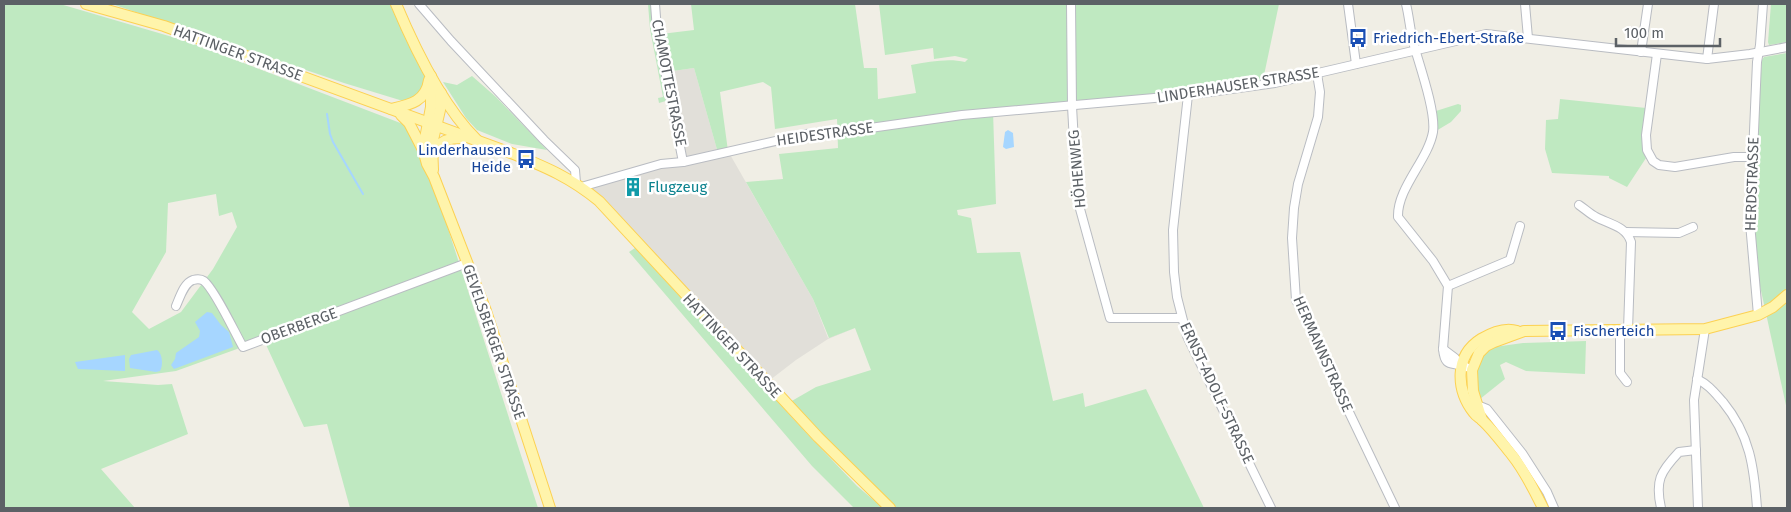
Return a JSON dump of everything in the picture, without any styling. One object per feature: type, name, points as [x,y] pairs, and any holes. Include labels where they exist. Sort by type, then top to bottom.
[{"type":"main road","name":"HATTINGER STRASSE","points":[[86,4],[164,26],[552,170],[578,185],[603,206],[818,437],[890,508]]},
{"type":"main road","name":"GEVELSBERGER STRASSE","points":[[396,4],[406,27],[441,92],[464,127],[479,142]]},
{"type":"main road","points":[[394,111],[420,100],[428,88],[429,71]]},
{"type":"main road","name":"GEVELSBERGER STRASSE","points":[[429,71],[432,102],[434,177]]},
{"type":"main road","name":"GEVELSBERGER STRASSE","points":[[441,92],[440,110],[423,149],[426,164],[434,177],[486,311],[550,508]]},
{"type":"main road","points":[[394,111],[410,122],[423,149]]},
{"type":"main road","points":[[432,158],[441,142],[447,139],[466,138]]},
{"type":"main road","points":[[1543,508],[1514,457],[1482,420],[1473,413],[1464,395],[1460,377],[1461,365],[1469,350],[1482,338],[1502,330],[1519,332],[1705,329],[1761,313],[1787,295]]},
{"type":"main road","points":[[1482,420],[1473,391],[1472,370],[1479,353],[1486,346],[1519,332]]},
{"type":"street","name":"HATTINGER STRASSE","points":[[419,4],[517,112],[575,170],[578,185]]},
{"type":"street","name":"CHAMOTTESTRASSE","points":[[654,4],[657,30],[684,162]]},
{"type":"street","name":"HÖHENWEG","points":[[1071,4],[1072,106],[1077,198],[1110,318],[1182,318]]},
{"type":"street","points":[[1348,4],[1356,64]]},
{"type":"street","points":[[1406,4],[1434,122],[1432,137],[1402,196],[1398,217],[1433,260],[1448,286],[1443,349],[1444,359],[1448,364],[1461,365],[1472,370]]},
{"type":"street","points":[[1525,4],[1528,38]]},
{"type":"street","points":[[1641,52],[1648,4]]},
{"type":"street","points":[[1707,59],[1714,4]]},
{"type":"street","name":"HERDSTRASSE","points":[[1761,313],[1750,223],[1758,52],[1763,4]]},
{"type":"street","name":"LINDERHAUSER STRASSE","points":[[1072,106],[1188,95],[1275,82],[1317,74],[1486,34],[1707,59],[1787,47]]},
{"type":"street","points":[[1657,54],[1646,135],[1647,150],[1653,161],[1659,165],[1675,167],[1734,157],[1753,157]]},
{"type":"street","name":"HERMANNSTRASSE","points":[[1317,74],[1320,92],[1318,117],[1298,184],[1294,208],[1292,238],[1296,300],[1312,329],[1324,360],[1395,508]]},
{"type":"street","name":"ERNST-ADOLF-STRASSE","points":[[1188,95],[1173,230],[1174,272],[1182,318],[1187,336],[1271,508]]},
{"type":"street","name":"HEIDESTRASSE","points":[[578,185],[661,164],[684,162],[806,134],[863,129],[962,115],[1072,106]]},
{"type":"street","points":[[1580,204],[1595,216],[1621,228],[1626,232],[1631,242],[1620,373],[1627,382]]},
{"type":"street","points":[[1448,286],[1510,260],[1520,226]]},
{"type":"street","points":[[1626,232],[1679,233],[1693,227]]},
{"type":"street","name":"OBERBERGE","points":[[176,306],[188,282],[194,279],[202,280],[210,289],[243,347],[467,263]]},
{"type":"street","points":[[1698,508],[1694,400],[1705,329]]},
{"type":"street","points":[[1697,379],[1708,384],[1734,416],[1743,434],[1749,449],[1754,472],[1757,508]]},
{"type":"street","points":[[1477,405],[1487,409],[1522,453],[1547,492],[1554,508]]},
{"type":"street","points":[[1661,508],[1658,482],[1667,464],[1679,452],[1696,450]]},
{"type":"shaded area","points":[[694,68],[718,153],[728,151],[813,299],[828,338],[855,328],[828,339],[770,380],[588,185],[683,161],[666,72]]},
{"type":"green space","points":[[4,4],[60,4],[186,41],[403,124],[409,132],[442,210],[538,508],[350,508],[327,424],[304,427],[262,336],[237,349],[176,371],[103,381],[158,385],[172,384],[188,434],[101,469],[135,508],[4,508]],"holes":[[[216,194],[219,216],[232,212],[237,227],[213,269],[181,312],[149,329],[132,312],[166,252],[168,203]]]},
{"type":"green space","points":[[112,4],[391,4],[426,75],[421,95],[403,101],[344,83]]},
{"type":"green space","points":[[648,4],[652,4],[669,100],[659,103],[658,98],[663,97],[650,29]]},
{"type":"green space","points":[[691,4],[855,4],[864,68],[877,68],[878,99],[916,93],[911,65],[945,60],[965,62],[968,59],[955,56],[934,59],[933,48],[885,55],[879,4],[1279,4],[1263,80],[993,111],[996,204],[957,210],[958,215],[971,218],[977,253],[1020,252],[1053,401],[1083,393],[1085,407],[1146,389],[1204,508],[897,508],[877,490],[790,402],[816,387],[871,370],[855,328],[829,338],[813,299],[746,182],[783,179],[779,154],[838,148],[837,119],[775,129],[771,87],[763,82],[720,92],[728,151],[718,153],[694,68],[666,72],[661,34],[694,30]]},
{"type":"green space","points":[[1771,4],[1787,4],[1787,42],[1769,45]]},
{"type":"green space","points":[[1787,53],[1787,410],[1760,286],[1753,229],[1762,60],[1764,57]]},
{"type":"green space","points":[[472,76],[496,97],[547,150],[512,144],[477,130],[466,118],[443,82],[457,85]]},
{"type":"green space","points":[[1560,99],[1646,108],[1642,145],[1646,158],[1627,187],[1609,178],[1609,176],[1552,173],[1545,149],[1546,120],[1558,119]]},
{"type":"green space","points":[[1458,104],[1461,105],[1461,111],[1451,122],[1436,131],[1436,111]]},
{"type":"green space","points":[[635,248],[812,439],[857,486],[883,508],[854,508],[812,466],[629,252]]},
{"type":"green space","points":[[1586,341],[1585,374],[1526,371],[1506,362],[1500,365],[1505,379],[1480,399],[1476,384],[1476,372],[1479,362],[1494,347],[1523,343]]},
{"type":"water","points":[[1008,130],[1013,133],[1014,147],[1006,149],[1003,147],[1005,132]]},
{"type":"water","points":[[207,312],[212,313],[229,332],[233,347],[174,369],[171,365],[176,353],[199,337],[200,331],[195,322]]},
{"type":"water","points":[[157,350],[162,360],[160,371],[130,368],[129,359],[131,355]]},
{"type":"water","points":[[125,355],[125,371],[78,369],[75,362]]},
{"type":"waterway","points":[[327,114],[333,142],[363,194]]},
{"type":"place","name":"Friedrich-Ebert-Straße","points":[[1358,38]]},
{"type":"place","name":"Linderhausen Heide","points":[[526,159]]},
{"type":"place","name":"Flugzeug","points":[[633,187]]},
{"type":"place","name":"Fischerteich","points":[[1558,331]]}]
